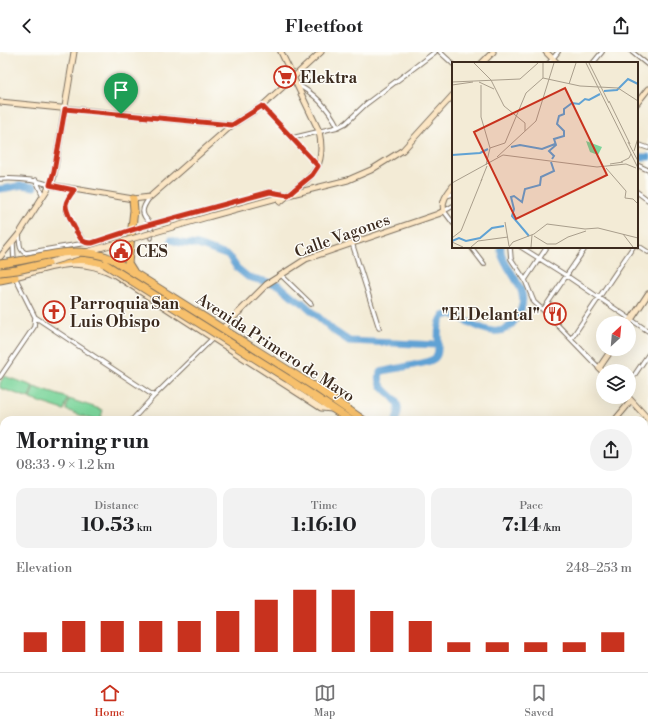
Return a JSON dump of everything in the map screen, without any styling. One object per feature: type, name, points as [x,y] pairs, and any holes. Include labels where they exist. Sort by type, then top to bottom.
[{"type":"highway","points":[[133,199],[134,210],[128,263],[133,272]]},
{"type":"highway","name":"Avenida Primero de Mayo","points":[[0,264],[70,251],[86,252],[112,260],[318,389],[357,416]]},
{"type":"highway","name":"Avenida Primero de Mayo","points":[[0,272],[80,259],[105,264],[344,416]]},
{"type":"highway","points":[[0,280],[15,277]]},
{"type":"main road","points":[[0,257],[13,243],[50,185],[54,171],[74,52]]},
{"type":"main road","points":[[280,202],[312,175],[318,166],[321,148],[319,131],[281,52]]},
{"type":"main road","points":[[50,185],[133,199],[150,197],[232,125],[262,106],[321,52]]},
{"type":"main road","points":[[483,62],[493,52]]},
{"type":"main road","points":[[546,52],[556,62]]},
{"type":"main road","points":[[638,102],[648,89]]},
{"type":"main road","points":[[48,263],[211,216],[348,180],[371,170],[403,150],[452,96]]},
{"type":"main road","points":[[0,102],[232,125]]},
{"type":"main road","points":[[444,211],[443,205],[446,196],[452,187]]},
{"type":"main road","name":"Calle Vagones","points":[[222,329],[267,284],[306,259],[444,211]]},
{"type":"main road","name":"Avenida Primero de Mayo","points":[[15,277],[68,264],[80,263],[93,265],[115,275],[321,408],[334,409]]},
{"type":"main road","points":[[633,316],[648,294]]},
{"type":"main road","points":[[181,318],[188,307]]},
{"type":"main road","points":[[618,416],[626,404]]},
{"type":"main road","points":[[634,404],[645,416]]},
{"type":"street","points":[[292,138],[338,127],[350,120],[366,104],[435,52]]},
{"type":"street","points":[[440,52],[452,63]]},
{"type":"street","points":[[549,62],[558,52]]},
{"type":"street","points":[[594,62],[602,52]]},
{"type":"street","points":[[632,52],[638,54],[640,59],[648,65]]},
{"type":"street","points":[[296,84],[307,90],[331,114],[338,127]]},
{"type":"street","points":[[262,106],[318,166]]},
{"type":"street","points":[[638,144],[648,148]]},
{"type":"street","points":[[638,166],[648,170]]},
{"type":"street","points":[[0,178],[36,180],[50,185]]},
{"type":"street","points":[[36,180],[43,196]]},
{"type":"street","points":[[74,190],[68,197],[66,205],[68,213],[81,239],[86,243]]},
{"type":"street","points":[[19,234],[20,250],[26,253],[92,243],[151,224],[270,192],[288,195]]},
{"type":"street","points":[[638,193],[648,200]]},
{"type":"street","points":[[446,196],[452,194]]},
{"type":"street","points":[[150,197],[143,210],[145,218],[151,224],[151,238]]},
{"type":"street","points":[[452,207],[444,211],[452,221]]},
{"type":"street","points":[[13,243],[15,277],[36,317],[154,396]]},
{"type":"street","points":[[352,243],[379,328]]},
{"type":"street","points":[[638,245],[648,252]]},
{"type":"street","points":[[473,248],[484,264]]},
{"type":"street","points":[[510,248],[511,259],[525,280],[534,302],[596,365]]},
{"type":"street","points":[[523,248],[567,276],[623,316]]},
{"type":"street","points":[[525,280],[546,248]]},
{"type":"street","points":[[543,310],[585,248]]},
{"type":"street","points":[[571,339],[632,248]]},
{"type":"street","points":[[281,274],[311,304]]},
{"type":"street","points":[[0,377],[34,326],[36,317]]},
{"type":"street","points":[[636,324],[648,331]]},
{"type":"street","points":[[136,416],[213,338]]},
{"type":"street","points":[[636,373],[648,355]]},
{"type":"street","points":[[622,412],[622,416]]},
{"type":"green space","points":[[4,376],[33,386],[29,398],[0,388],[0,383]]},
{"type":"green space","points":[[34,387],[68,398],[64,410],[30,399]]},
{"type":"green space","points":[[69,399],[103,410],[101,416],[83,416],[66,410]]},
{"type":"waterway","points":[[638,157],[648,157]]},
{"type":"waterway","points":[[0,189],[20,186],[34,187]]},
{"type":"waterway","points":[[171,240],[180,243],[198,245],[229,256],[237,268],[248,277],[279,285],[303,303],[334,331],[349,341],[438,345]]},
{"type":"waterway","points":[[397,416],[397,404],[382,386],[379,380],[380,372],[425,363],[435,358],[438,351],[439,328],[443,316],[451,314],[476,326],[493,331],[501,331],[509,327],[516,319],[520,311],[523,297],[518,284],[503,258],[501,248]]},
{"type":"place","name":"Elektra","points":[[285,77]]},
{"type":"place","name":"CES","points":[[121,251]]},
{"type":"place","name":"Parroquia San Luis Obispo","points":[[54,312]]},
{"type":"place","name":"\"El Delantal\"","points":[[555,314]]},
{"type":"route","points":[[262,106],[318,166],[306,181],[288,195],[270,192],[141,227],[92,243],[86,243],[81,239],[68,213],[66,205],[68,197],[74,190],[50,185],[53,179],[65,109],[121,114],[232,125],[262,106]]}]
